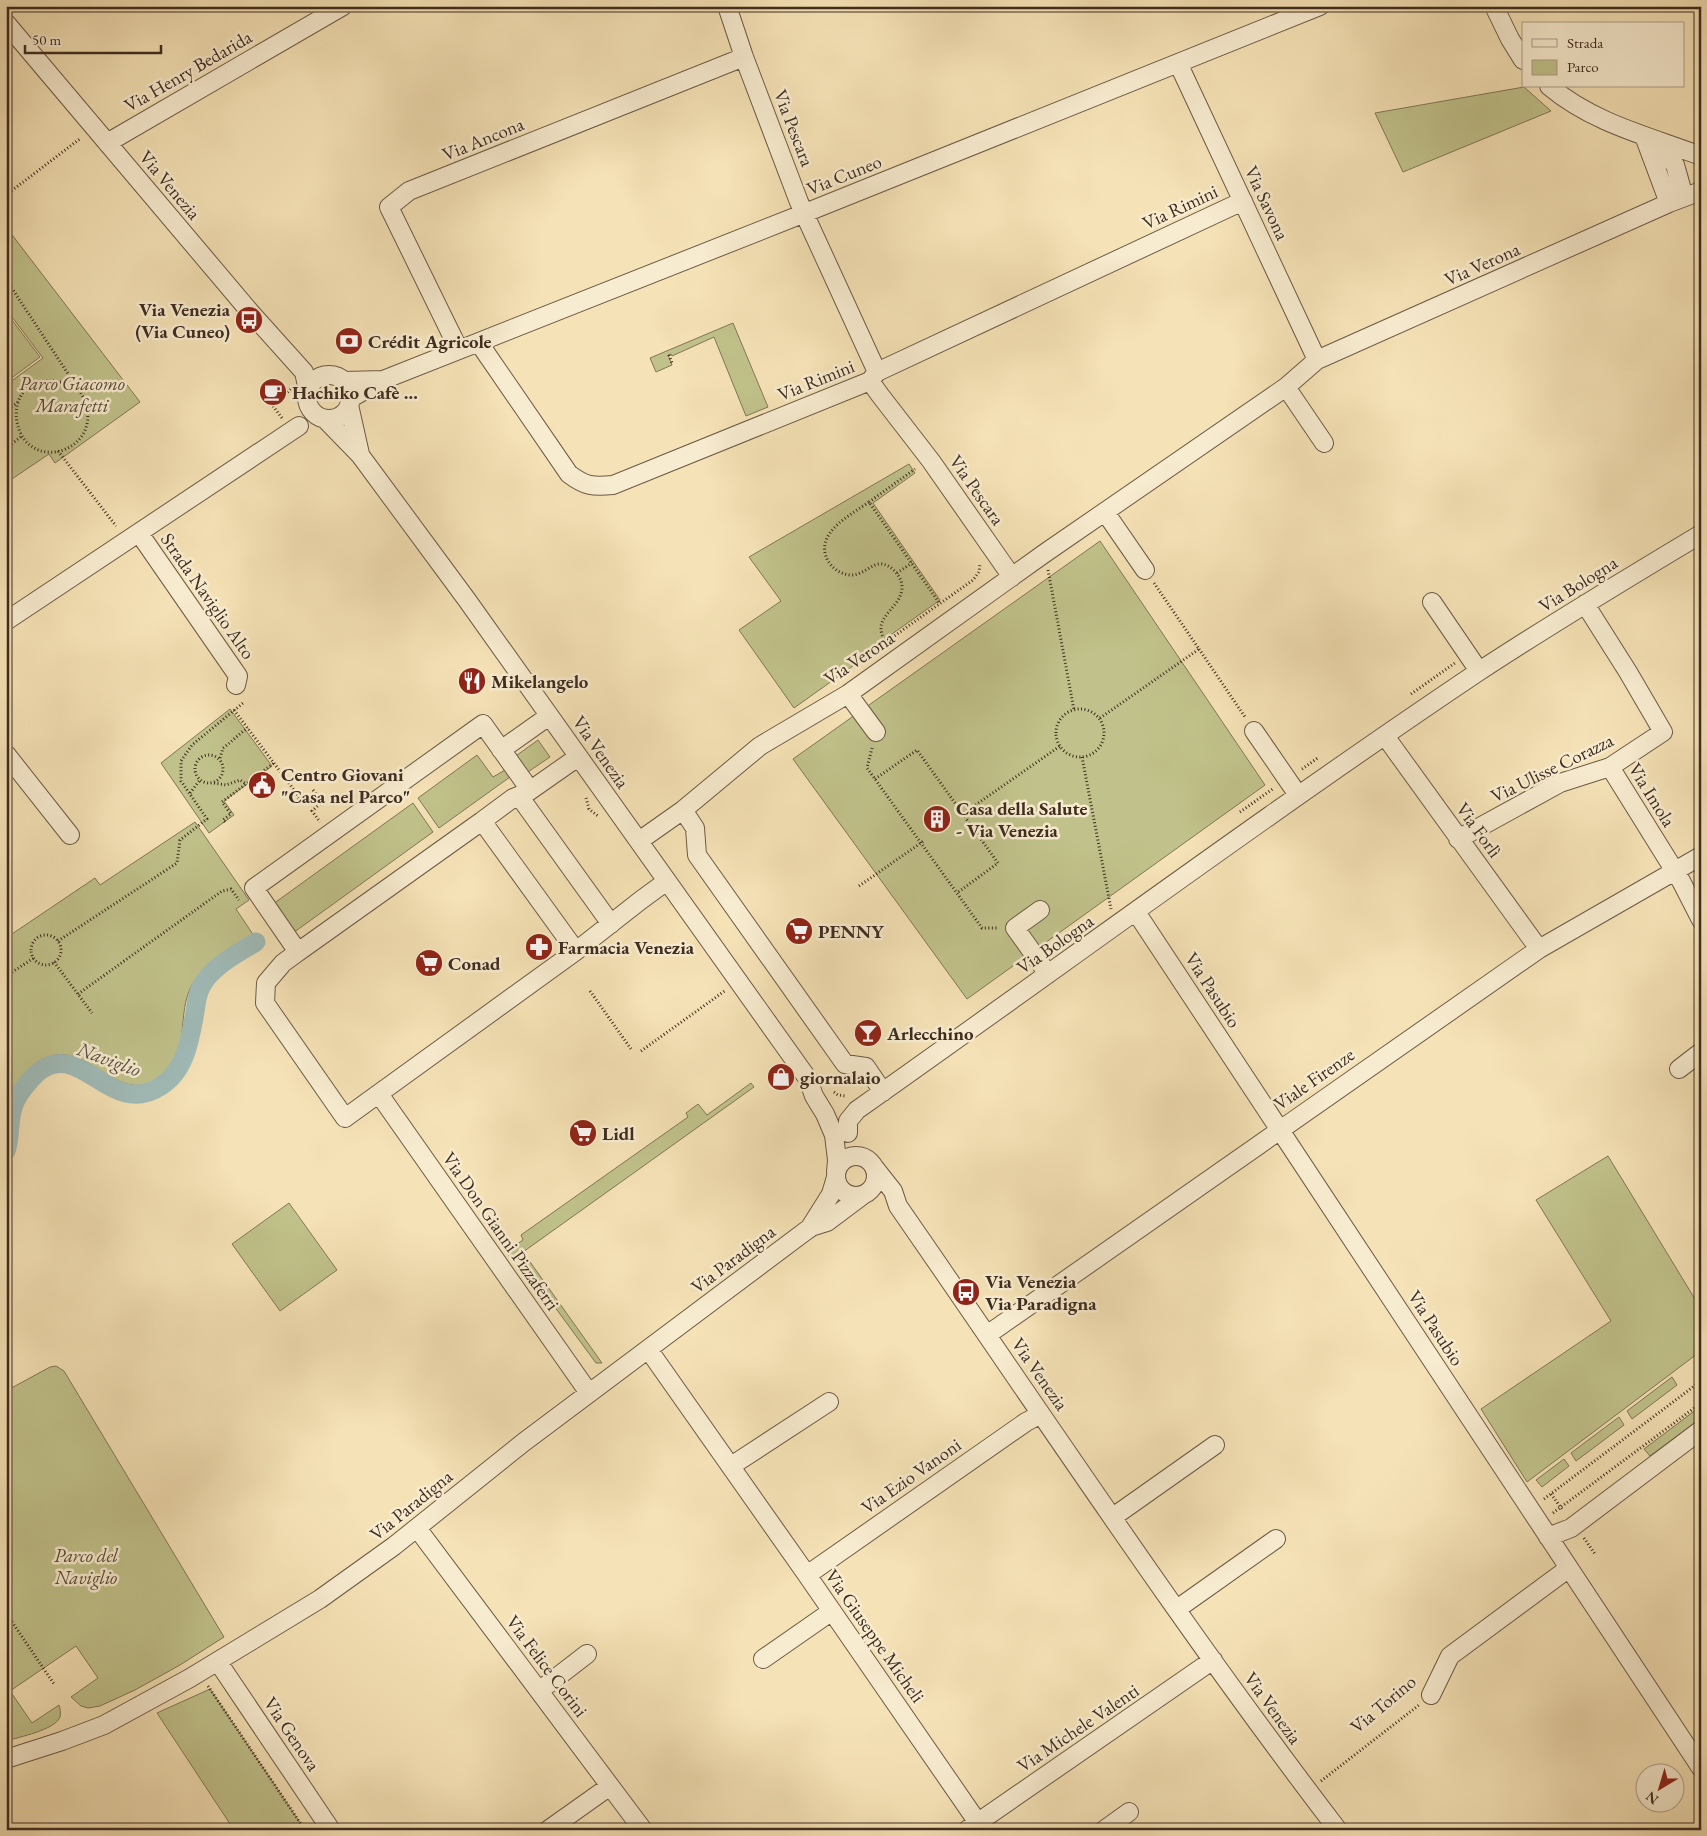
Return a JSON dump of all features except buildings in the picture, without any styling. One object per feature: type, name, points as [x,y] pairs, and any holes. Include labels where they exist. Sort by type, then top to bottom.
[{"type":"street","name":"Via Henry Bedarida","points":[[107,143],[343,6]]},
{"type":"street","name":"Via Pescara","points":[[727,6],[744,56],[805,213],[874,376],[880,395],[926,454],[1012,577]]},
{"type":"street","name":"Via Cuneo","points":[[350,402],[383,380],[1320,6]]},
{"type":"street","points":[[1494,6],[1522,58]]},
{"type":"street","name":"Via Venezia","points":[[6,22],[251,313],[312,375]]},
{"type":"street","name":"Via Ancona","points":[[459,350],[389,207],[409,191],[744,56]]},
{"type":"street","name":"Via Savona","points":[[1178,63],[1318,360]]},
{"type":"street","points":[[1552,88],[1590,114],[1701,156]]},
{"type":"street","points":[[1648,137],[1675,165],[1677,200]]},
{"type":"street","name":"Via Verona","points":[[638,841],[682,810],[760,746],[848,694],[1045,553],[1286,387],[1318,360],[1701,191]]},
{"type":"street","name":"Via Rimini","points":[[479,343],[568,474],[582,484],[598,487],[613,485],[874,376],[1242,201]]},
{"type":"street","points":[[295,429],[302,392],[313,383],[312,375],[336,377],[344,381]]},
{"type":"street","name":"Via Cuneo","points":[[344,381],[383,380]]},
{"type":"street","name":"Via Venezia","points":[[344,381],[350,392],[350,402],[360,454]]},
{"type":"street","points":[[1286,387],[1324,442]]},
{"type":"street","name":"Via Venezia","points":[[302,392],[312,411],[360,454],[467,600],[806,1076],[824,1093],[855,1146],[872,1163],[893,1191],[898,1206],[1177,1610],[1338,1830]]},
{"type":"street","points":[[322,418],[335,418],[344,414],[350,402]]},
{"type":"street","name":"Strada Naviglio Alto","points":[[6,621],[295,429],[322,418]]},
{"type":"street","points":[[1105,512],[1145,570]]},
{"type":"street","name":"Via Bologna","points":[[848,1133],[847,1125],[850,1117],[883,1092],[1298,795],[1480,671],[1585,604],[1701,534]]},
{"type":"street","name":"Strada Naviglio Alto","points":[[133,537],[238,676],[236,685]]},
{"type":"street","points":[[1432,602],[1480,671]]},
{"type":"street","name":"Via Ulisse Corazza","points":[[1458,839],[1560,783],[1610,767],[1663,732],[1585,604]]},
{"type":"street","points":[[848,694],[876,732]]},
{"type":"street","points":[[501,750],[549,716]]},
{"type":"street","points":[[298,952],[254,888],[483,724],[501,750],[525,793],[611,924]]},
{"type":"street","points":[[1254,730],[1298,795]]},
{"type":"street","name":"Via Forlì","points":[[1385,736],[1538,949]]},
{"type":"street","points":[[6,754],[70,836]]},
{"type":"street","points":[[578,757],[482,820],[298,952],[283,963],[266,983],[265,1003],[344,1118],[576,951],[667,881]]},
{"type":"street","name":"Via Imola","points":[[1610,767],[1674,871],[1701,920]]},
{"type":"street","points":[[682,810],[695,828],[697,855],[845,1064],[866,1068],[883,1092]]},
{"type":"street","points":[[482,820],[576,951]]},
{"type":"street","name":"Viale Firenze","points":[[987,1335],[1538,949],[1701,856]]},
{"type":"street","points":[[1040,910],[1015,928],[1048,974]]},
{"type":"street","name":"Via Pasubio","points":[[1136,912],[1701,1768]]},
{"type":"street","points":[[1679,1068],[1701,1052]]},
{"type":"street","name":"Via Venezia","points":[[806,1076],[814,1096],[829,1120],[834,1135],[837,1160],[836,1175]]},
{"type":"street","name":"Via Don Gianni Pizzaferri","points":[[378,1094],[590,1392]]},
{"type":"street","points":[[857,1156],[872,1163],[877,1175],[871,1190],[864,1195],[846,1194],[839,1186],[836,1175],[840,1164],[848,1157],[857,1156]]},
{"type":"street","name":"Via Paradigna","points":[[809,1229],[831,1194],[836,1175]]},
{"type":"street","name":"Via Venezia","points":[[864,1195],[877,1194],[898,1206]]},
{"type":"street","name":"Via Paradigna","points":[[6,1759],[104,1725],[218,1662],[333,1591],[417,1528],[513,1450],[590,1392],[809,1229],[827,1222],[864,1195]]},
{"type":"street","name":"Via Giuseppe Micheli","points":[[648,1349],[832,1611],[976,1827]]},
{"type":"street","points":[[731,1466],[829,1402]]},
{"type":"street","name":"Via Ezio Vanoni","points":[[807,1575],[1026,1422],[1041,1414]]},
{"type":"street","points":[[1548,1537],[1571,1528],[1701,1430]]},
{"type":"street","points":[[1113,1517],[1215,1445]]},
{"type":"street","name":"Via Felice Corini","points":[[417,1528],[643,1830]]},
{"type":"street","points":[[1177,1610],[1276,1539]]},
{"type":"street","name":"Via Torino","points":[[1431,1695],[1450,1656],[1569,1568]]},
{"type":"street","points":[[764,1659],[832,1611]]},
{"type":"street","points":[[539,1691],[587,1654]]},
{"type":"street","name":"Via Michele Valenti","points":[[976,1827],[1213,1660]]},
{"type":"street","name":"Via Genova","points":[[218,1662],[331,1830]]},
{"type":"street","points":[[548,1830],[610,1786]]},
{"type":"street","points":[[1104,1830],[1129,1812]]},
{"type":"path","points":[[6,195],[86,134]]},
{"type":"path","points":[[6,283],[13,290],[86,404],[88,423],[80,440],[72,446],[58,451],[45,451],[28,443],[22,436],[17,424],[16,412],[18,402]]},
{"type":"path","points":[[669,355],[672,363]]},
{"type":"path","points":[[6,411],[18,402],[28,389],[39,382],[51,379],[64,382],[76,388]]},
{"type":"path","points":[[295,429],[274,406],[302,392]]},
{"type":"path","points":[[6,448],[22,436]]},
{"type":"path","points":[[58,451],[133,537]]},
{"type":"path","points":[[886,642],[882,633],[882,622],[895,606],[901,594],[902,584],[897,573],[888,566],[879,564],[860,574],[847,574],[835,569],[827,558],[825,544],[830,532],[836,525],[916,468]]},
{"type":"path","points":[[869,502],[940,604]]},
{"type":"path","points":[[1045,553],[1074,710]]},
{"type":"path","points":[[868,654],[976,577],[980,569],[979,559]]},
{"type":"path","points":[[897,573],[912,563]]},
{"type":"path","points":[[1145,570],[1254,730]]},
{"type":"path","points":[[1100,718],[1199,649]]},
{"type":"path","points":[[58,942],[177,863],[180,840],[207,819],[181,781],[181,761],[192,745],[243,703],[232,689],[236,685]]},
{"type":"path","points":[[234,710],[274,763],[280,774],[300,798],[297,800]]},
{"type":"path","points":[[1074,710],[1087,710],[1100,718],[1104,731],[1103,742],[1095,752],[1082,757],[1069,754],[1060,746],[1056,735],[1058,724],[1065,714],[1074,710]]},
{"type":"path","points":[[214,783],[222,777],[222,763],[220,759],[223,748],[238,734],[248,728]]},
{"type":"path","points":[[876,732],[867,768],[875,780],[923,841],[982,928],[1015,928]]},
{"type":"path","points":[[962,815],[1060,746]]},
{"type":"path","points":[[875,780],[917,750],[998,863],[957,893]]},
{"type":"path","points":[[220,759],[211,754],[198,759],[194,768],[197,777],[204,782],[226,784],[240,780],[246,784]]},
{"type":"path","points":[[1082,757],[1110,906],[1121,922]]},
{"type":"path","points":[[225,822],[224,820],[231,814],[222,802],[274,763]]},
{"type":"path","points":[[190,793],[200,780]]},
{"type":"path","points":[[313,790],[322,802],[312,811],[328,835]]},
{"type":"path","points":[[586,792],[586,803],[589,809],[593,814],[603,818]]},
{"type":"path","points":[[859,886],[923,841]]},
{"type":"path","points":[[78,994],[222,891],[231,889],[242,904]]},
{"type":"path","points":[[48,935],[58,942],[60,953],[54,962],[41,964],[34,958],[31,949],[32,944],[39,937],[48,935]]},
{"type":"path","points":[[6,976],[34,958]]},
{"type":"path","points":[[54,962],[92,1013]]},
{"type":"path","points":[[641,1051],[728,988]]},
{"type":"path","points":[[590,991],[630,1048]]},
{"type":"path","points":[[1544,1498],[1701,1381]]},
{"type":"path","points":[[1549,1517],[1701,1403]]},
{"type":"path","points":[[6,1613],[54,1684]]},
{"type":"path","points":[[210,1689],[305,1830]]},
{"type":"path","name":"Via Torino","points":[[1308,1791],[1431,1695]]},
{"type":"green space","points":[[1522,87],[1551,111],[1403,172],[1375,113]]},
{"type":"green space","name":"Parco Giacomo Marafetti","points":[[6,227],[140,402],[55,463],[49,454],[6,483],[6,385],[43,358],[6,309]]},
{"type":"green space","points":[[6,312],[40,357],[6,382]]},
{"type":"green space","points":[[733,323],[768,407],[746,416],[714,337],[672,356],[671,354],[668,355],[672,365],[656,372],[650,358]]},
{"type":"green space","points":[[909,464],[915,473],[873,503],[940,600],[868,651],[867,656],[794,708],[739,630],[781,601],[749,557]]},
{"type":"green space","points":[[1100,541],[1265,785],[967,999],[793,759]]},
{"type":"green space","points":[[230,709],[272,766],[224,801],[234,815],[209,833],[161,763]]},
{"type":"green space","points":[[538,740],[550,757],[525,774],[513,758]]},
{"type":"green space","points":[[477,755],[493,777],[505,770],[510,777],[439,828],[418,798]]},
{"type":"green space","points":[[413,803],[433,832],[293,933],[273,904]]},
{"type":"green space","points":[[195,822],[249,900],[236,909],[256,939],[218,958],[195,980],[186,1001],[179,1051],[174,1063],[167,1073],[155,1081],[139,1085],[124,1083],[82,1060],[68,1055],[53,1056],[36,1064],[26,1072],[14,1087],[6,1103],[6,938],[95,878],[100,885]]},
{"type":"green space","points":[[751,1083],[754,1087],[523,1252],[602,1363],[596,1363],[518,1257],[512,1260],[506,1252],[523,1240],[521,1235],[688,1117],[686,1113],[698,1104],[707,1115]]},
{"type":"green space","points":[[1608,1156],[1701,1309],[1701,1351],[1527,1482],[1481,1409],[1611,1321],[1536,1200]]},
{"type":"green space","points":[[289,1203],[337,1270],[280,1311],[232,1244]]},
{"type":"green space","name":"Parco del Naviglio","points":[[56,1366],[64,1371],[224,1637],[180,1665],[135,1690],[100,1706],[88,1708],[81,1706],[71,1697],[98,1678],[76,1646],[10,1691],[32,1723],[59,1705],[60,1717],[57,1722],[36,1732],[6,1741],[6,1391],[50,1367]]},
{"type":"green space","points":[[1672,1377],[1677,1385],[1632,1419],[1627,1411]]},
{"type":"green space","points":[[1701,1406],[1701,1418],[1650,1456],[1644,1449]]},
{"type":"green space","points":[[1619,1417],[1624,1425],[1576,1461],[1571,1453]]},
{"type":"green space","points":[[1564,1459],[1569,1466],[1542,1487],[1536,1480]]},
{"type":"green space","points":[[210,1689],[305,1830],[234,1830],[157,1713]]},
{"type":"waterway","name":"Naviglio","points":[[6,1151],[11,1113],[16,1100],[37,1073],[53,1064],[68,1064],[126,1093],[143,1094],[161,1086],[176,1071],[186,1053],[201,987],[218,967],[256,942]]},
{"type":"place","name":"Via Venezia (Via Cuneo)","points":[[249,320]]},
{"type":"place","name":"Crédit Agricole","points":[[349,341]]},
{"type":"place","name":"Hachiko Cafè ...","points":[[273,392]]},
{"type":"place","name":"Mikelangelo","points":[[472,681]]},
{"type":"place","name":"Centro Giovani \"Casa nel Parco\"","points":[[262,785]]},
{"type":"place","name":"Casa della Salute - Via Venezia","points":[[937,819]]},
{"type":"place","name":"PENNY","points":[[799,931]]},
{"type":"place","name":"Farmacia Venezia","points":[[539,947]]},
{"type":"place","name":"Conad","points":[[429,963]]},
{"type":"place","name":"Arlecchino","points":[[868,1033]]},
{"type":"place","name":"giornalaio","points":[[781,1077]]},
{"type":"place","name":"Lidl","points":[[583,1133]]},
{"type":"place","name":"Via Venezia Via Paradigna","points":[[966,1292]]}]
